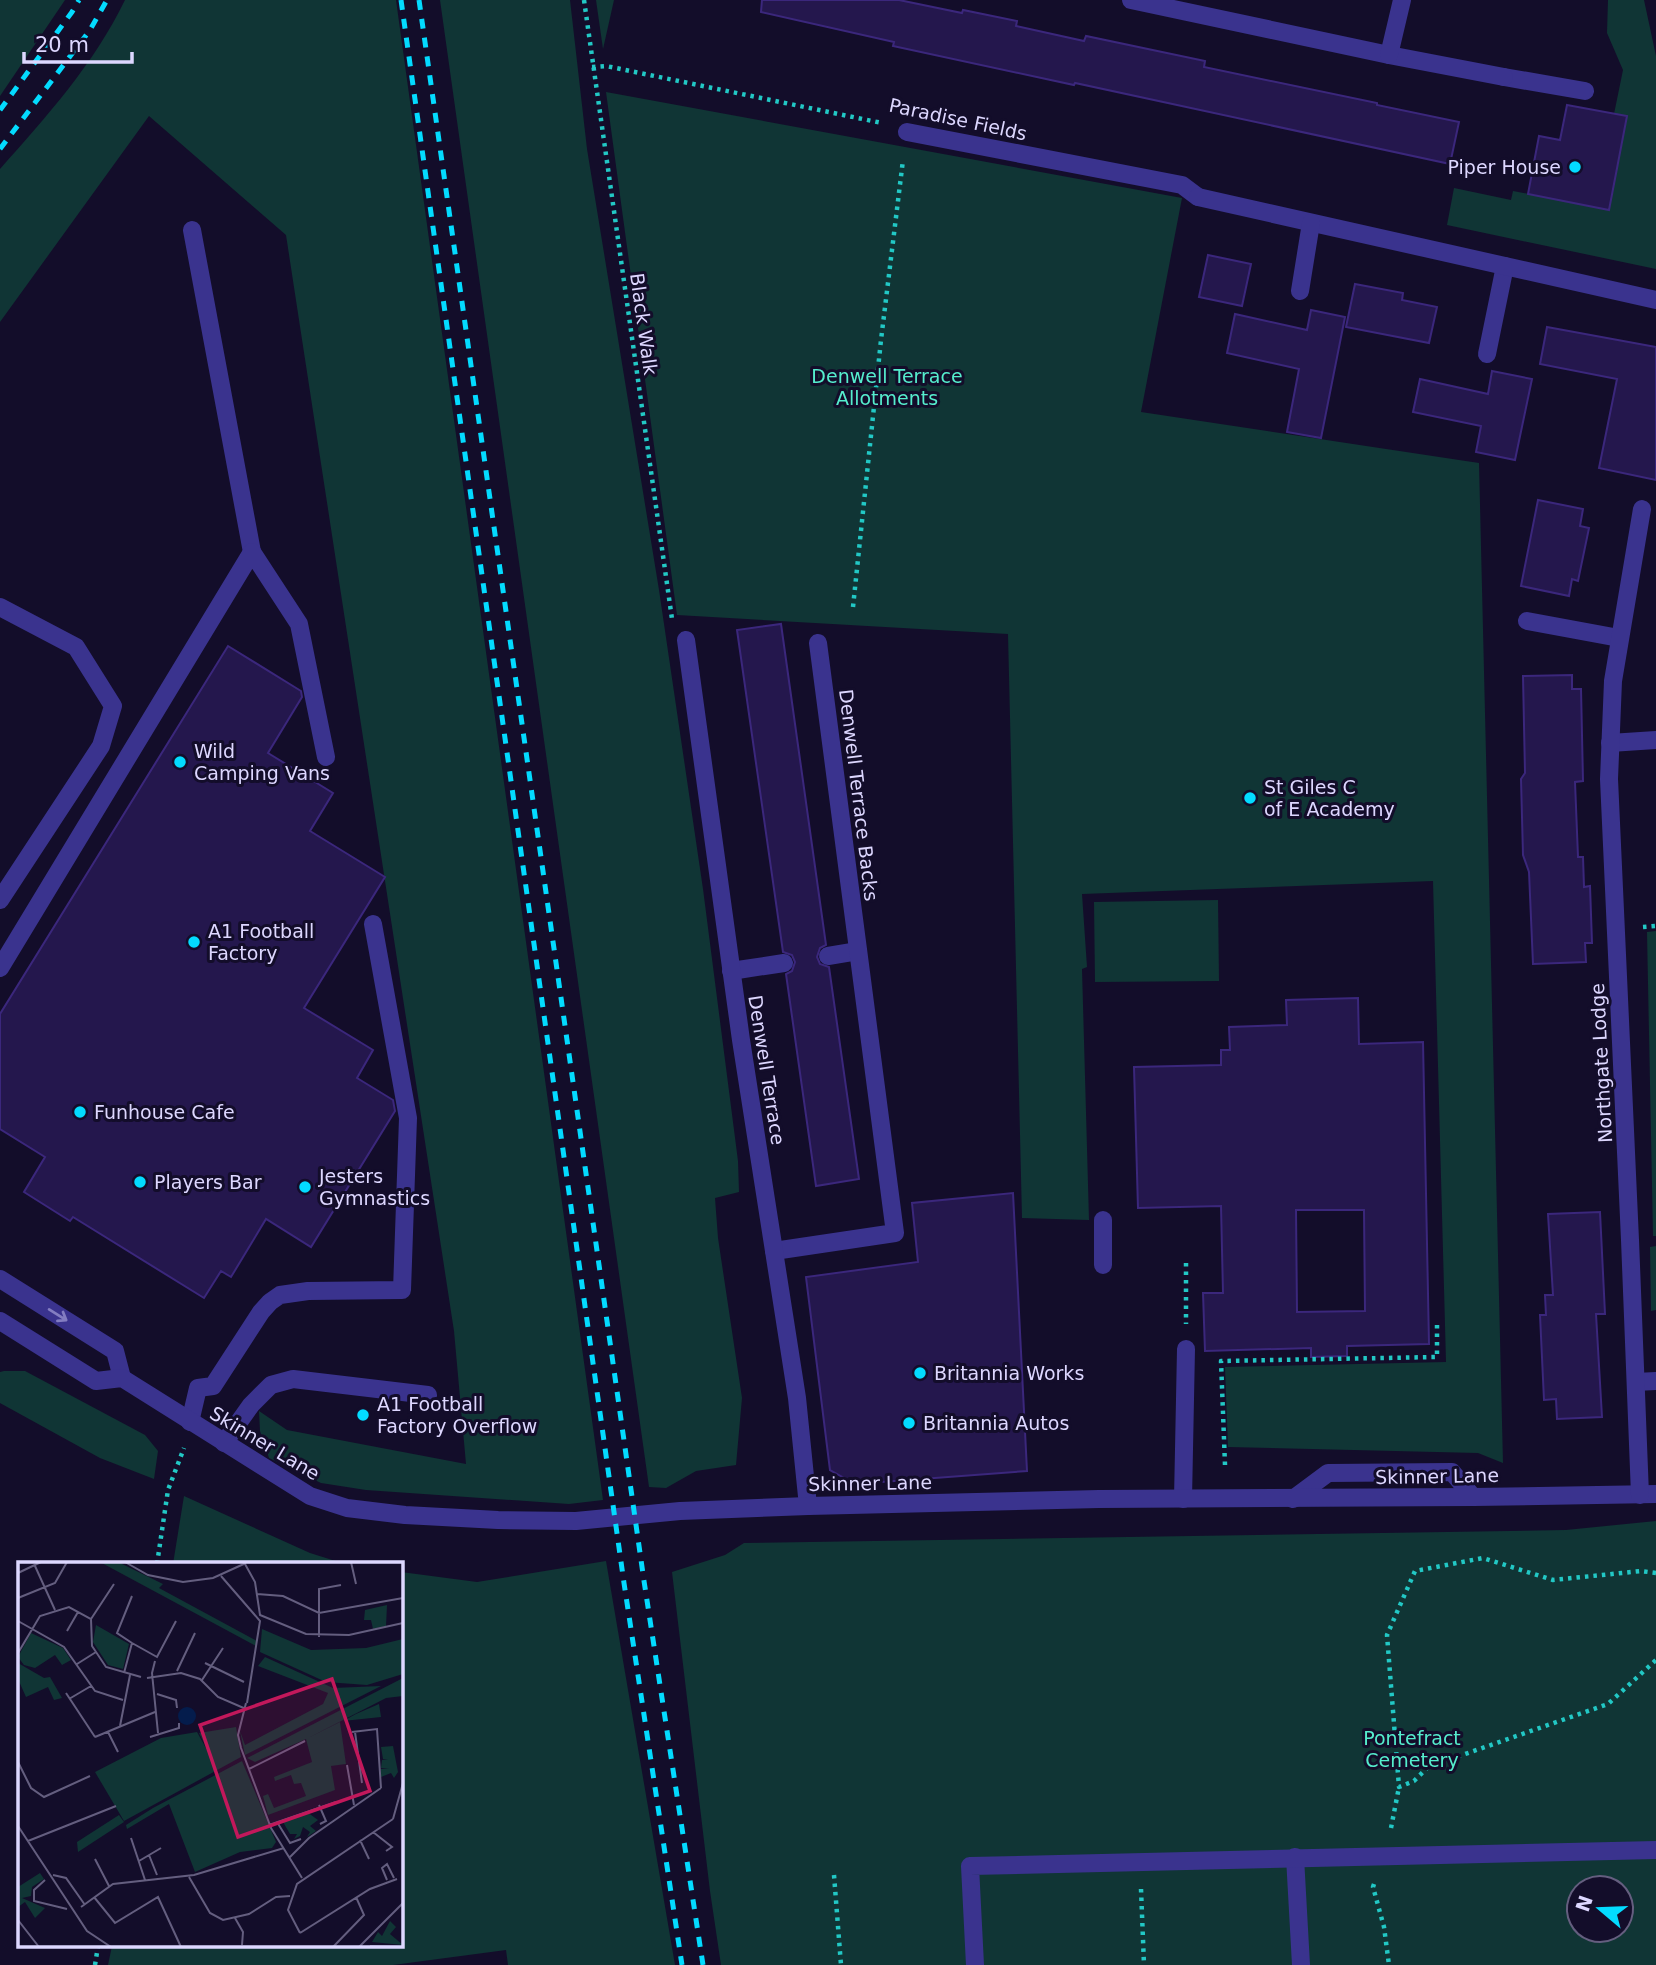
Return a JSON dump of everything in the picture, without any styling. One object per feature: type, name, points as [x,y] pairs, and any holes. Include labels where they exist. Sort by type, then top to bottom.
[{"type":"street","points":[[1131,0],[1389,55],[1586,91]]},
{"type":"street","points":[[1389,55],[1402,0]]},
{"type":"street","name":"Paradise Fields","points":[[907,132],[1182,185],[1198,197],[1656,300]]},
{"type":"street","points":[[1300,291],[1311,222]]},
{"type":"street","points":[[192,230],[252,552],[299,624],[326,757]]},
{"type":"street","points":[[1487,354],[1506,266]]},
{"type":"street","name":"Northgate Lodge","points":[[1642,509],[1612,681],[1610,793],[1636,1382],[1648,1495]]},
{"type":"street","points":[[0,968],[252,552]]},
{"type":"street","points":[[0,607],[76,647],[113,706],[101,746],[0,900]]},
{"type":"street","points":[[1527,621],[1619,638]]},
{"type":"street","name":"Denwell Terrace","points":[[686,640],[731,971],[797,1398],[808,1506]]},
{"type":"street","name":"Denwell Terrace Backs","points":[[774,1251],[895,1233],[818,643]]},
{"type":"street","points":[[1610,743],[1656,740]]},
{"type":"street","points":[[190,1422],[198,1388],[213,1386],[261,1312],[280,1295],[402,1290],[408,1118],[373,925]]},
{"type":"street","points":[[828,956],[858,951]]},
{"type":"street","points":[[731,971],[784,963]]},
{"type":"street","points":[[1103,1220],[1103,1265]]},
{"type":"street","points":[[0,1279],[115,1352],[122,1378],[96,1381],[0,1321]]},
{"type":"street","points":[[1183,1499],[1186,1349]]},
{"type":"street","name":"Skinner Lane","points":[[122,1378],[310,1496],[347,1508],[405,1515],[576,1521],[680,1511],[808,1506],[1099,1499],[1648,1495]]},
{"type":"street","points":[[224,1443],[251,1405],[271,1385],[293,1380],[428,1395]]},
{"type":"street","points":[[1636,1382],[1656,1381]]},
{"type":"street","points":[[1293,1499],[1328,1473],[1452,1472],[1473,1497]]},
{"type":"street","points":[[975,1965],[970,1866],[1656,1850]]},
{"type":"street","points":[[1295,1857],[1301,1965]]},
{"type":"path","name":"Black Walk","points":[[584,0],[675,642],[686,640]]},
{"type":"path","name":"Paradise Fields","points":[[592,67],[606,66],[895,126],[907,132]]},
{"type":"path","points":[[853,607],[881,340],[907,132]]},
{"type":"path","points":[[1186,1263],[1186,1349]]},
{"type":"path","points":[[1225,1465],[1221,1361],[1437,1357],[1437,1324]]},
{"type":"path","points":[[157,1562],[168,1490],[184,1447]]},
{"type":"path","points":[[1656,1573],[1641,1571],[1553,1580],[1483,1558],[1415,1571],[1387,1635],[1399,1787],[1414,1781],[1428,1767],[1608,1704],[1656,1660]]},
{"type":"path","points":[[1139,1861],[1144,1965]]},
{"type":"path","points":[[834,1875],[841,1965]]},
{"type":"green space","points":[[0,0],[65,0],[0,96]]},
{"type":"green space","points":[[125,0],[396,0],[603,1500],[569,1504],[366,1490],[321,1483],[269,1458],[260,1431],[259,1411],[287,1430],[466,1464],[454,1331],[286,235],[149,116],[0,322],[0,169],[84,68]]},
{"type":"green space","points":[[440,0],[570,0],[587,149],[659,590],[703,889],[738,1161],[739,1192],[715,1198],[718,1238],[742,1398],[736,1465],[696,1471],[666,1488],[649,1487]]},
{"type":"green space","points":[[596,0],[614,0],[603,49]]},
{"type":"green space","points":[[1608,0],[1644,0],[1656,56],[1656,269],[1447,225],[1454,188],[1511,200],[1513,191],[1609,209],[1627,117],[1614,114],[1623,70],[1607,33]]},
{"type":"green space","name":"Denwell Terrace Allotments","points":[[606,92],[1182,198],[1141,412],[1479,463],[1503,1463],[1478,1453],[1228,1447],[1225,1367],[1446,1362],[1433,881],[1082,894],[1087,967],[1082,969],[1089,1220],[1022,1218],[1008,634],[677,615]]},
{"type":"green space","points":[[1218,900],[1219,981],[1095,982],[1094,902]]},
{"type":"green space","points":[[1656,931],[1656,1236],[1653,1236],[1647,932]]},
{"type":"green space","points":[[1656,1246],[1656,1310],[1651,1311],[1650,1247]]},
{"type":"green space","points":[[25,1371],[145,1435],[158,1451],[154,1479],[100,1458],[0,1403],[0,1372]]},
{"type":"green space","points":[[184,1496],[310,1553],[339,1562],[173,1562]]},
{"type":"green space","name":"Pontefract Cemetery","points":[[1656,1521],[1656,1965],[721,1965],[672,1572],[725,1555],[744,1543],[1566,1530]]},
{"type":"green space","points":[[606,1561],[675,1965],[508,1965],[506,1950],[393,1965],[108,1965],[112,1948],[402,1948],[402,1572],[477,1582]]},
{"type":"building","points":[[762,0],[899,0],[962,13],[963,10],[1017,21],[1016,26],[1084,41],[1086,36],[1205,61],[1204,67],[1459,122],[1450,164],[893,46],[894,42],[761,12]]},
{"type":"building","name":"Piper House","points":[[1567,105],[1627,116],[1609,210],[1528,194],[1539,136],[1560,140]]},
{"type":"building","points":[[1208,255],[1251,264],[1242,306],[1199,297]]},
{"type":"building","points":[[1355,284],[1403,293],[1402,300],[1437,307],[1429,343],[1346,327]]},
{"type":"building","points":[[1311,310],[1345,317],[1321,438],[1287,432],[1299,369],[1227,353],[1235,314],[1307,330]]},
{"type":"building","points":[[1547,327],[1656,347],[1656,480],[1599,468],[1617,379],[1540,364]]},
{"type":"building","points":[[1492,371],[1532,379],[1515,460],[1476,452],[1481,426],[1413,412],[1420,379],[1488,394]]},
{"type":"building","points":[[1538,500],[1583,509],[1580,526],[1589,528],[1578,581],[1572,579],[1569,596],[1521,586]]},
{"type":"building","points":[[781,624],[826,945],[820,948],[817,957],[820,964],[829,967],[859,1179],[816,1186],[786,974],[792,971],[795,962],[792,955],[783,952],[737,630]]},
{"type":"building","name":"A1 Football Factory","points":[[228,646],[301,691],[302,697],[268,753],[333,793],[310,831],[385,877],[304,1008],[373,1050],[357,1078],[393,1100],[395,1111],[311,1247],[266,1219],[231,1277],[221,1271],[204,1298],[73,1217],[70,1221],[24,1192],[45,1157],[0,1129],[0,1014]]},
{"type":"building","points":[[1572,675],[1572,689],[1581,689],[1583,781],[1575,782],[1578,857],[1583,857],[1584,887],[1590,886],[1592,943],[1585,943],[1586,962],[1533,964],[1529,872],[1523,855],[1523,676]]},
{"type":"building","points":[[1358,998],[1359,1044],[1423,1042],[1429,1344],[1347,1346],[1347,1356],[1311,1357],[1311,1348],[1205,1351],[1203,1293],[1223,1293],[1221,1206],[1138,1208],[1134,1067],[1221,1065],[1221,1050],[1230,1050],[1229,1027],[1287,1025],[1286,1000]],"holes":[[[1296,1210],[1364,1210],[1365,1311],[1297,1312]]]},
{"type":"building","name":"Britannia Works","points":[[1013,1193],[1027,1471],[855,1484],[830,1470],[806,1277],[918,1262],[912,1203]]},
{"type":"building","points":[[1600,1212],[1605,1314],[1596,1314],[1602,1417],[1557,1419],[1556,1399],[1544,1400],[1540,1315],[1546,1315],[1545,1295],[1553,1295],[1548,1214]]},
{"type":"railway","points":[[0,110],[79,0]]},
{"type":"railway","points":[[0,149],[90,30],[107,0]]},
{"type":"railway","points":[[401,0],[624,1583],[682,1965]]},
{"type":"railway","points":[[419,0],[644,1581],[703,1965]]},
{"type":"place","name":"Piper House","points":[[1575,167]]},
{"type":"place","name":"Wild Camping Vans","points":[[180,762]]},
{"type":"place","name":"St Giles C of E Academy","points":[[1250,798]]},
{"type":"place","name":"A1 Football Factory","points":[[194,942]]},
{"type":"place","name":"Funhouse Cafe","points":[[80,1112]]},
{"type":"place","name":"Players Bar","points":[[140,1182]]},
{"type":"place","name":"Jesters Gymnastics","points":[[305,1187]]},
{"type":"place","name":"Britannia Works","points":[[920,1373]]},
{"type":"place","name":"A1 Football Factory Overflow","points":[[363,1415]]},
{"type":"place","name":"Britannia Autos","points":[[909,1423]]}]
